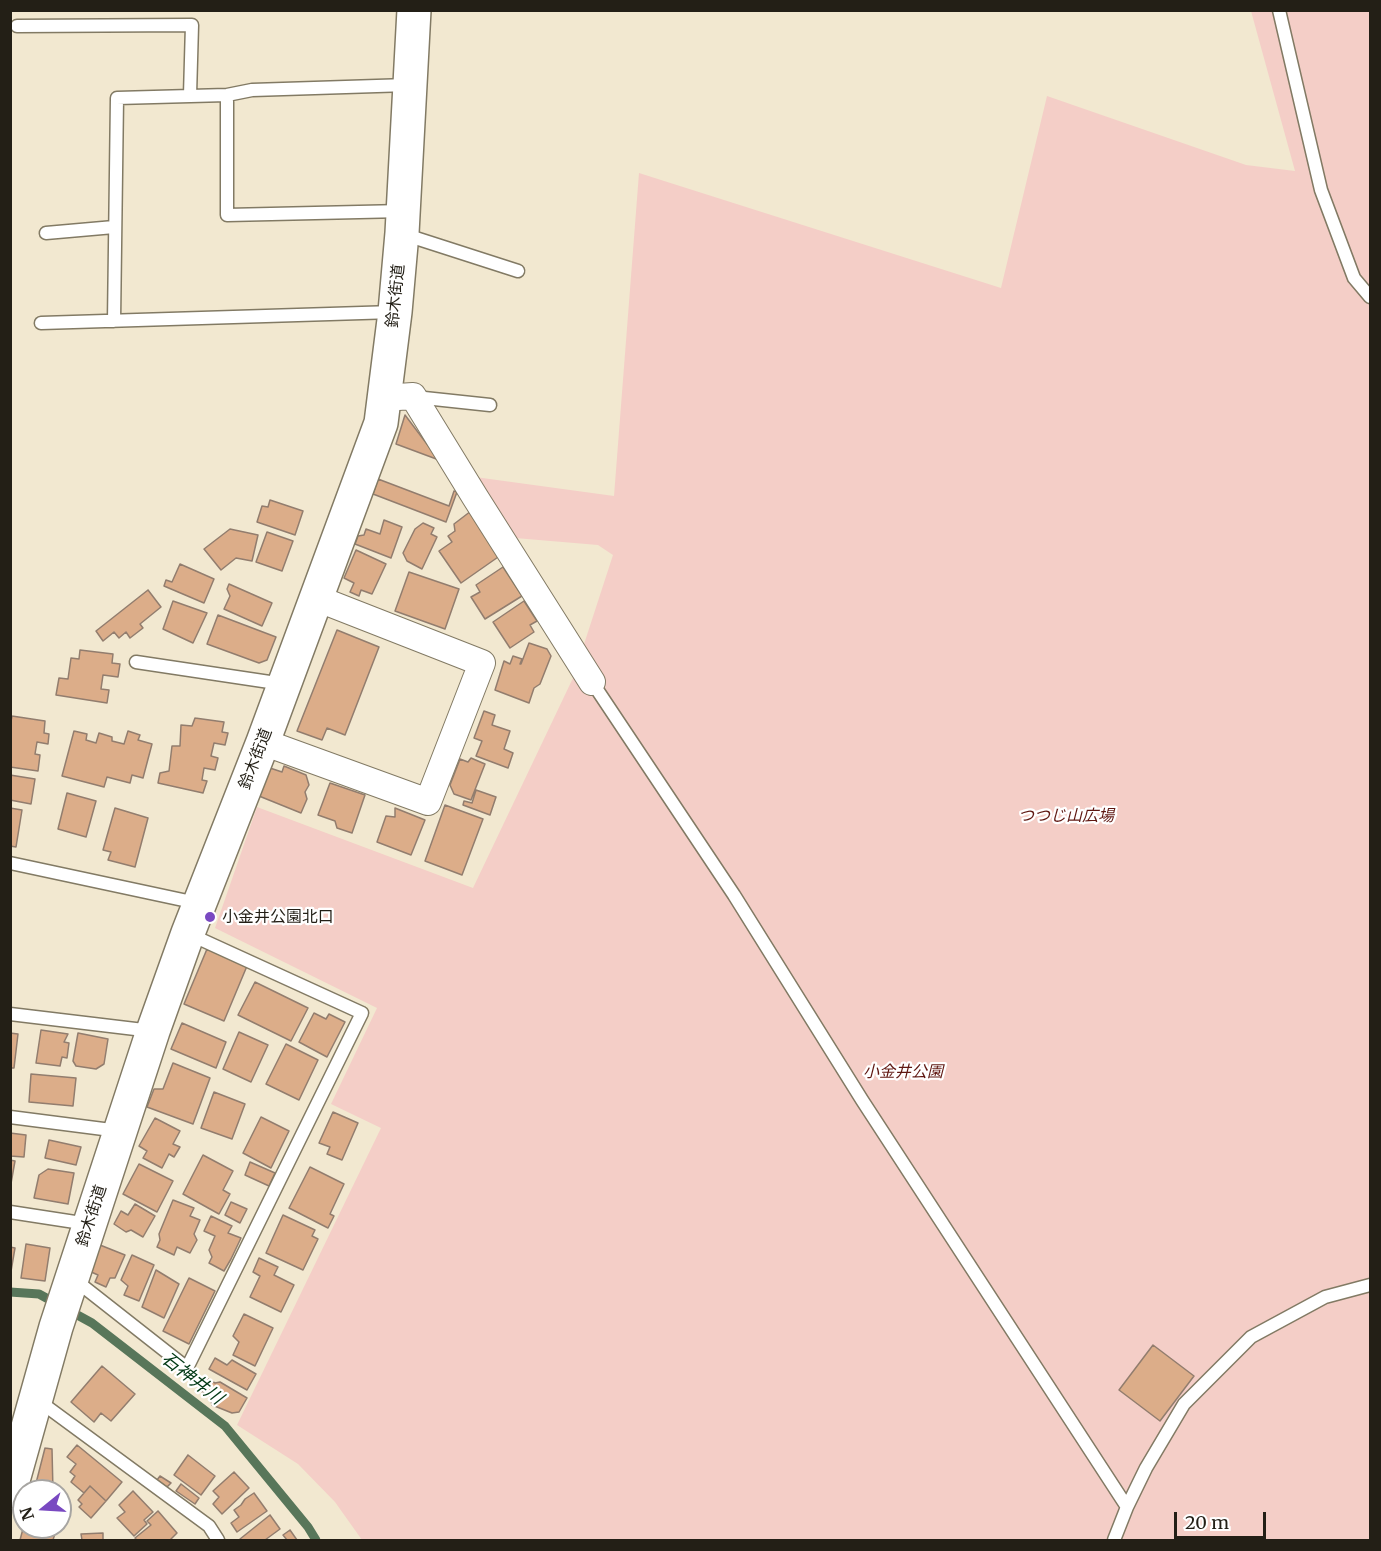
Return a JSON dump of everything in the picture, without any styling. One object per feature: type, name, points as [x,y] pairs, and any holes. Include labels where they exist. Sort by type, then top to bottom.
[{"type":"street","name":"鈴木街道","points":[[10,1491],[56,1327],[153,1031],[381,423],[398,397],[395,312],[403,222],[414,10]]},
{"type":"street","points":[[398,397],[475,497],[592,682]]},
{"type":"street","points":[[263,742],[428,802],[482,663],[316,598]]},
{"type":"lane","points":[[1279,10],[1321,190],[1354,278],[1371,297]]},
{"type":"lane","points":[[17,26],[192,25],[190,95]]},
{"type":"lane","points":[[114,321],[117,98],[227,95],[252,90],[409,85]]},
{"type":"lane","points":[[227,95],[227,216],[403,222],[518,271]]},
{"type":"lane","points":[[46,233],[114,227]]},
{"type":"lane","points":[[41,323],[395,312]]},
{"type":"lane","points":[[398,397],[490,405]]},
{"type":"lane","points":[[136,662],[284,684]]},
{"type":"lane","points":[[592,682],[734,896],[869,1110],[1127,1508]]},
{"type":"lane","points":[[10,864],[201,903]]},
{"type":"lane","points":[[71,1282],[187,1368],[362,1013],[188,933]]},
{"type":"lane","points":[[10,1014],[153,1031]]},
{"type":"lane","points":[[10,1117],[120,1131]]},
{"type":"lane","points":[[10,1212],[89,1225]]},
{"type":"lane","points":[[1114,1540],[1146,1468],[1184,1404],[1251,1337],[1325,1297],[1371,1285]]},
{"type":"lane","points":[[35,1399],[208,1526],[218,1540]]},
{"type":"green space","name":"小金井公園","points":[[1251,11],[1370,11],[1370,1540],[362,1540],[335,1502],[298,1464],[237,1425],[381,1128],[331,1104],[377,1008],[215,928],[257,807],[473,888],[573,678],[613,555],[598,545],[515,538],[475,477],[614,496],[639,173],[1001,288],[1047,96],[1246,165],[1295,171]]},
{"type":"building","points":[[405,415],[439,460],[396,444]]},
{"type":"building","points":[[378,479],[449,506],[454,491],[457,492],[446,522],[373,494]]},
{"type":"building","points":[[270,500],[303,511],[295,535],[257,522],[262,506],[268,507]]},
{"type":"building","points":[[471,511],[501,555],[461,583],[439,551],[452,542],[448,536],[455,531],[454,524]]},
{"type":"building","points":[[384,520],[402,527],[391,558],[355,544],[358,536],[364,535],[366,529],[380,534]]},
{"type":"building","points":[[423,523],[434,528],[431,534],[437,537],[422,569],[407,561],[403,553],[415,529]]},
{"type":"building","points":[[230,529],[258,535],[252,561],[236,558],[221,570],[204,549]]},
{"type":"building","points":[[267,532],[293,541],[282,571],[256,562]]},
{"type":"building","points":[[356,550],[386,564],[372,594],[361,590],[359,596],[350,592],[354,583],[344,578]]},
{"type":"building","points":[[180,564],[214,579],[204,603],[164,586],[166,580],[172,582]]},
{"type":"building","points":[[503,567],[522,596],[485,619],[471,597],[480,592],[476,585]]},
{"type":"building","points":[[409,572],[459,589],[445,629],[395,611]]},
{"type":"building","points":[[229,584],[272,603],[262,626],[224,609],[230,596],[227,589]]},
{"type":"building","points":[[148,590],[161,607],[140,624],[143,628],[130,638],[126,632],[119,638],[114,632],[103,641],[96,631]]},
{"type":"building","points":[[173,601],[207,613],[193,643],[163,629]]},
{"type":"building","points":[[524,601],[537,621],[530,625],[534,632],[510,648],[493,622]]},
{"type":"building","points":[[218,615],[276,637],[267,660],[259,663],[207,644]]},
{"type":"building","points":[[337,630],[379,647],[345,735],[327,728],[322,740],[297,731]]},
{"type":"building","points":[[529,643],[547,649],[551,656],[540,684],[534,688],[529,703],[495,690],[504,661],[510,664],[513,656],[522,659],[521,664]]},
{"type":"building","points":[[80,650],[113,654],[112,663],[120,664],[118,677],[103,675],[101,689],[109,690],[107,703],[56,695],[59,678],[68,679],[71,658],[79,659]]},
{"type":"building","points":[[484,711],[495,715],[492,725],[510,731],[504,749],[513,753],[508,768],[476,756],[482,741],[474,738]]},
{"type":"building","points":[[12,716],[45,721],[44,733],[49,734],[48,744],[37,742],[35,754],[40,755],[38,771],[10,767]]},
{"type":"building","points":[[195,718],[224,722],[222,732],[228,733],[225,745],[214,743],[211,756],[218,758],[215,770],[204,768],[202,780],[207,781],[203,793],[158,783],[160,773],[169,771],[172,746],[180,746],[181,725],[192,726]]},
{"type":"building","points":[[74,731],[87,734],[86,740],[96,743],[99,733],[112,737],[112,741],[124,744],[128,731],[140,735],[138,740],[152,744],[143,778],[132,775],[130,783],[107,777],[104,787],[62,776]]},
{"type":"building","points":[[471,758],[485,764],[471,800],[454,794],[450,785],[460,759],[468,762]]},
{"type":"building","points":[[284,766],[306,775],[309,785],[305,792],[307,799],[301,813],[259,796],[270,768],[282,772]]},
{"type":"building","points":[[10,775],[35,779],[31,804],[10,800]]},
{"type":"building","points":[[330,783],[365,795],[352,833],[337,828],[335,821],[318,815]]},
{"type":"building","points":[[476,790],[496,797],[490,815],[463,805],[464,801],[472,803]]},
{"type":"building","points":[[67,793],[96,801],[86,837],[58,829]]},
{"type":"building","points":[[445,805],[483,819],[462,875],[425,861]]},
{"type":"building","points":[[10,808],[22,810],[16,847],[10,846]]},
{"type":"building","points":[[115,808],[148,818],[135,867],[108,860],[111,852],[103,850]]},
{"type":"building","points":[[395,808],[425,820],[411,855],[377,842],[386,816],[395,817]]},
{"type":"building","points":[[207,949],[247,966],[224,1021],[184,1004]]},
{"type":"building","points":[[255,982],[308,1008],[291,1041],[238,1015]]},
{"type":"building","points":[[314,1013],[326,1019],[329,1014],[345,1022],[327,1057],[299,1042]]},
{"type":"building","points":[[182,1023],[226,1042],[216,1068],[171,1049]]},
{"type":"building","points":[[41,1030],[68,1034],[64,1042],[69,1043],[67,1058],[62,1057],[60,1066],[36,1063]]},
{"type":"building","points":[[239,1032],[268,1045],[251,1082],[223,1069]]},
{"type":"building","points":[[10,1033],[18,1034],[14,1068],[10,1068]]},
{"type":"building","points":[[78,1033],[108,1039],[104,1064],[96,1069],[76,1066],[73,1061]]},
{"type":"building","points":[[286,1044],[318,1060],[299,1100],[266,1084]]},
{"type":"building","points":[[173,1063],[210,1078],[193,1124],[147,1107],[154,1089],[163,1089]]},
{"type":"building","points":[[31,1074],[76,1078],[73,1106],[29,1102]]},
{"type":"building","points":[[214,1092],[245,1104],[232,1139],[201,1128]]},
{"type":"building","points":[[333,1112],[358,1123],[342,1160],[327,1154],[330,1147],[319,1143]]},
{"type":"building","points":[[261,1117],[289,1131],[271,1168],[243,1153]]},
{"type":"building","points":[[155,1118],[180,1131],[173,1144],[180,1147],[174,1157],[169,1154],[162,1168],[143,1158],[147,1151],[139,1146]]},
{"type":"building","points":[[10,1133],[26,1135],[24,1157],[10,1156]]},
{"type":"building","points":[[49,1140],[81,1147],[76,1165],[45,1158]]},
{"type":"building","points":[[203,1155],[233,1171],[223,1190],[230,1194],[219,1214],[183,1194]]},
{"type":"building","points":[[10,1160],[15,1161],[10,1189]]},
{"type":"building","points":[[250,1162],[275,1173],[269,1186],[245,1175]]},
{"type":"building","points":[[139,1164],[173,1181],[157,1212],[123,1194]]},
{"type":"building","points":[[310,1167],[344,1184],[330,1214],[334,1216],[328,1228],[289,1208]]},
{"type":"building","points":[[48,1169],[74,1173],[68,1204],[34,1198],[39,1175]]},
{"type":"building","points":[[173,1200],[194,1208],[190,1216],[200,1220],[194,1234],[197,1240],[190,1253],[177,1247],[174,1255],[157,1247],[160,1240],[159,1234]]},
{"type":"building","points":[[231,1202],[247,1209],[240,1223],[225,1215]]},
{"type":"building","points":[[135,1204],[155,1216],[143,1237],[131,1230],[126,1232],[114,1224],[121,1211],[128,1215]]},
{"type":"building","points":[[283,1215],[315,1230],[312,1236],[318,1239],[303,1270],[266,1253]]},
{"type":"building","points":[[211,1216],[232,1226],[228,1233],[241,1238],[224,1271],[209,1263],[212,1257],[209,1250],[215,1236],[204,1231]]},
{"type":"building","points":[[26,1244],[50,1248],[45,1281],[21,1278]]},
{"type":"building","points":[[100,1245],[125,1255],[115,1278],[110,1278],[106,1287],[95,1282],[98,1275],[89,1271]]},
{"type":"building","points":[[10,1247],[15,1248],[10,1277]]},
{"type":"building","points":[[132,1255],[154,1265],[139,1301],[124,1295],[128,1286],[121,1280]]},
{"type":"building","points":[[259,1258],[278,1267],[274,1275],[294,1285],[281,1312],[250,1297],[260,1276],[253,1272]]},
{"type":"building","points":[[156,1270],[179,1284],[164,1318],[142,1307]]},
{"type":"building","points":[[189,1278],[215,1291],[189,1344],[163,1331]]},
{"type":"building","points":[[244,1314],[273,1328],[255,1366],[233,1355],[239,1342],[233,1336]]},
{"type":"building","points":[[1153,1345],[1194,1376],[1160,1421],[1119,1390]]},
{"type":"building","points":[[215,1358],[227,1365],[232,1360],[256,1374],[247,1390],[209,1369]]},
{"type":"building","points":[[102,1366],[135,1394],[111,1421],[101,1413],[94,1422],[71,1402]]},
{"type":"building","points":[[206,1378],[215,1383],[220,1382],[247,1398],[239,1412],[232,1413],[212,1405],[210,1396],[199,1390]]},
{"type":"building","points":[[77,1445],[122,1482],[106,1501],[90,1486],[84,1493],[72,1483],[75,1476],[70,1472],[76,1464],[67,1457]]},
{"type":"building","points":[[45,1448],[52,1449],[53,1479],[37,1479]]},
{"type":"building","points":[[188,1455],[215,1476],[201,1495],[174,1475]]},
{"type":"building","points":[[234,1472],[249,1488],[222,1514],[213,1504],[219,1497],[213,1491]]},
{"type":"building","points":[[160,1476],[171,1483],[167,1487],[157,1480]]},
{"type":"building","points":[[181,1484],[199,1498],[195,1504],[176,1491]]},
{"type":"building","points":[[90,1486],[106,1501],[91,1518],[79,1507],[82,1504],[78,1500]]},
{"type":"building","points":[[133,1491],[153,1512],[144,1520],[147,1524],[134,1536],[117,1518],[125,1512],[119,1505]]},
{"type":"building","points":[[254,1493],[267,1511],[237,1532],[231,1523],[239,1517],[234,1510]]},
{"type":"building","points":[[158,1511],[177,1533],[170,1540],[137,1540],[135,1538],[151,1525],[147,1521]]},
{"type":"building","points":[[270,1515],[280,1529],[265,1540],[240,1540],[240,1539]]},
{"type":"building","points":[[290,1530],[297,1540],[287,1540],[283,1535]]},
{"type":"building","points":[[103,1533],[103,1540],[82,1540],[81,1534]]},
{"type":"building","points":[[20,1539],[53,1539],[53,1540]]},
{"type":"waterway","name":"石神井川","points":[[10,1292],[39,1294],[92,1323],[225,1426],[308,1527],[316,1540]]},
{"type":"place","name":"小金井公園北口","points":[[210,917]]},
{"type":"park label","name":"つつじ山広場","points":[[1066,816]]}]
